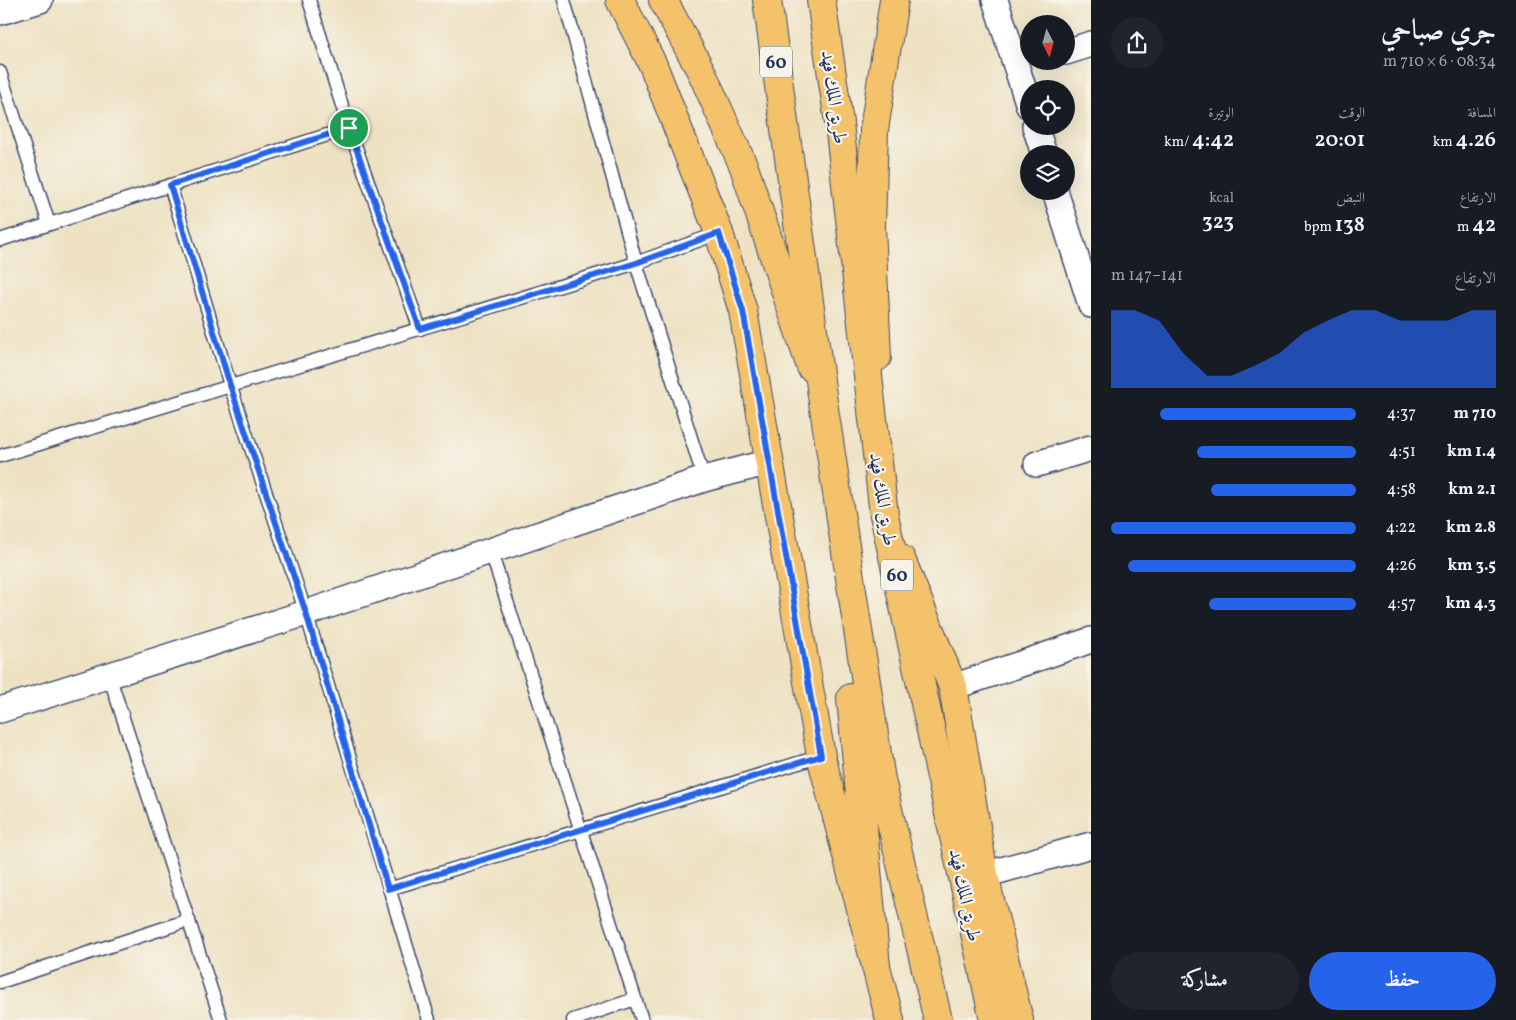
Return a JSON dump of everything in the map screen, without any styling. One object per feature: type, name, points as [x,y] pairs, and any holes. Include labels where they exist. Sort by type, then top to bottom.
[{"type":"main road","points":[[620,0],[652,65],[719,233],[743,311],[821,756],[890,1020]]},
{"type":"main road","points":[[663,0],[702,73],[744,167],[823,402],[876,967]]},
{"type":"main road","points":[[680,0],[702,73]]},
{"type":"main road","name":"60","points":[[767,0],[823,402],[881,780],[938,1020]]},
{"type":"main road","name":"طريق الملك فهد","points":[[822,0],[839,123],[884,515],[994,1020]]},
{"type":"main road","points":[[894,0],[874,130],[871,226],[884,515],[953,686],[984,875],[1019,1020]]},
{"type":"street","points":[[0,12],[40,0]]},
{"type":"street","points":[[995,0],[1020,52]]},
{"type":"street","points":[[1075,49],[1091,44]]},
{"type":"street","points":[[1059,200],[1091,305]]},
{"type":"street","points":[[1036,464],[1091,448]]},
{"type":"street","points":[[0,710],[306,613],[704,479],[769,462]]},
{"type":"street","points":[[953,686],[1091,640]]},
{"type":"street","points":[[984,875],[1091,845]]},
{"type":"lane","points":[[309,0],[349,128],[420,329]]},
{"type":"lane","points":[[564,0],[636,263],[704,479]]},
{"type":"lane","points":[[0,72],[49,224]]},
{"type":"lane","points":[[0,240],[349,128]]},
{"type":"lane","points":[[170,185],[230,385],[306,613],[388,889],[430,1020]]},
{"type":"lane","points":[[0,456],[636,263],[719,233]]},
{"type":"lane","points":[[491,552],[642,1020]]},
{"type":"lane","points":[[109,675],[221,1020]]},
{"type":"lane","points":[[388,889],[821,756]]},
{"type":"lane","points":[[0,982],[189,920]]},
{"type":"lane","points":[[573,1020],[635,999]]},
{"type":"route","points":[[349,128],[420,329],[636,263],[719,233],[743,311],[821,756],[388,889],[306,613],[230,385],[170,185],[349,128]]}]
